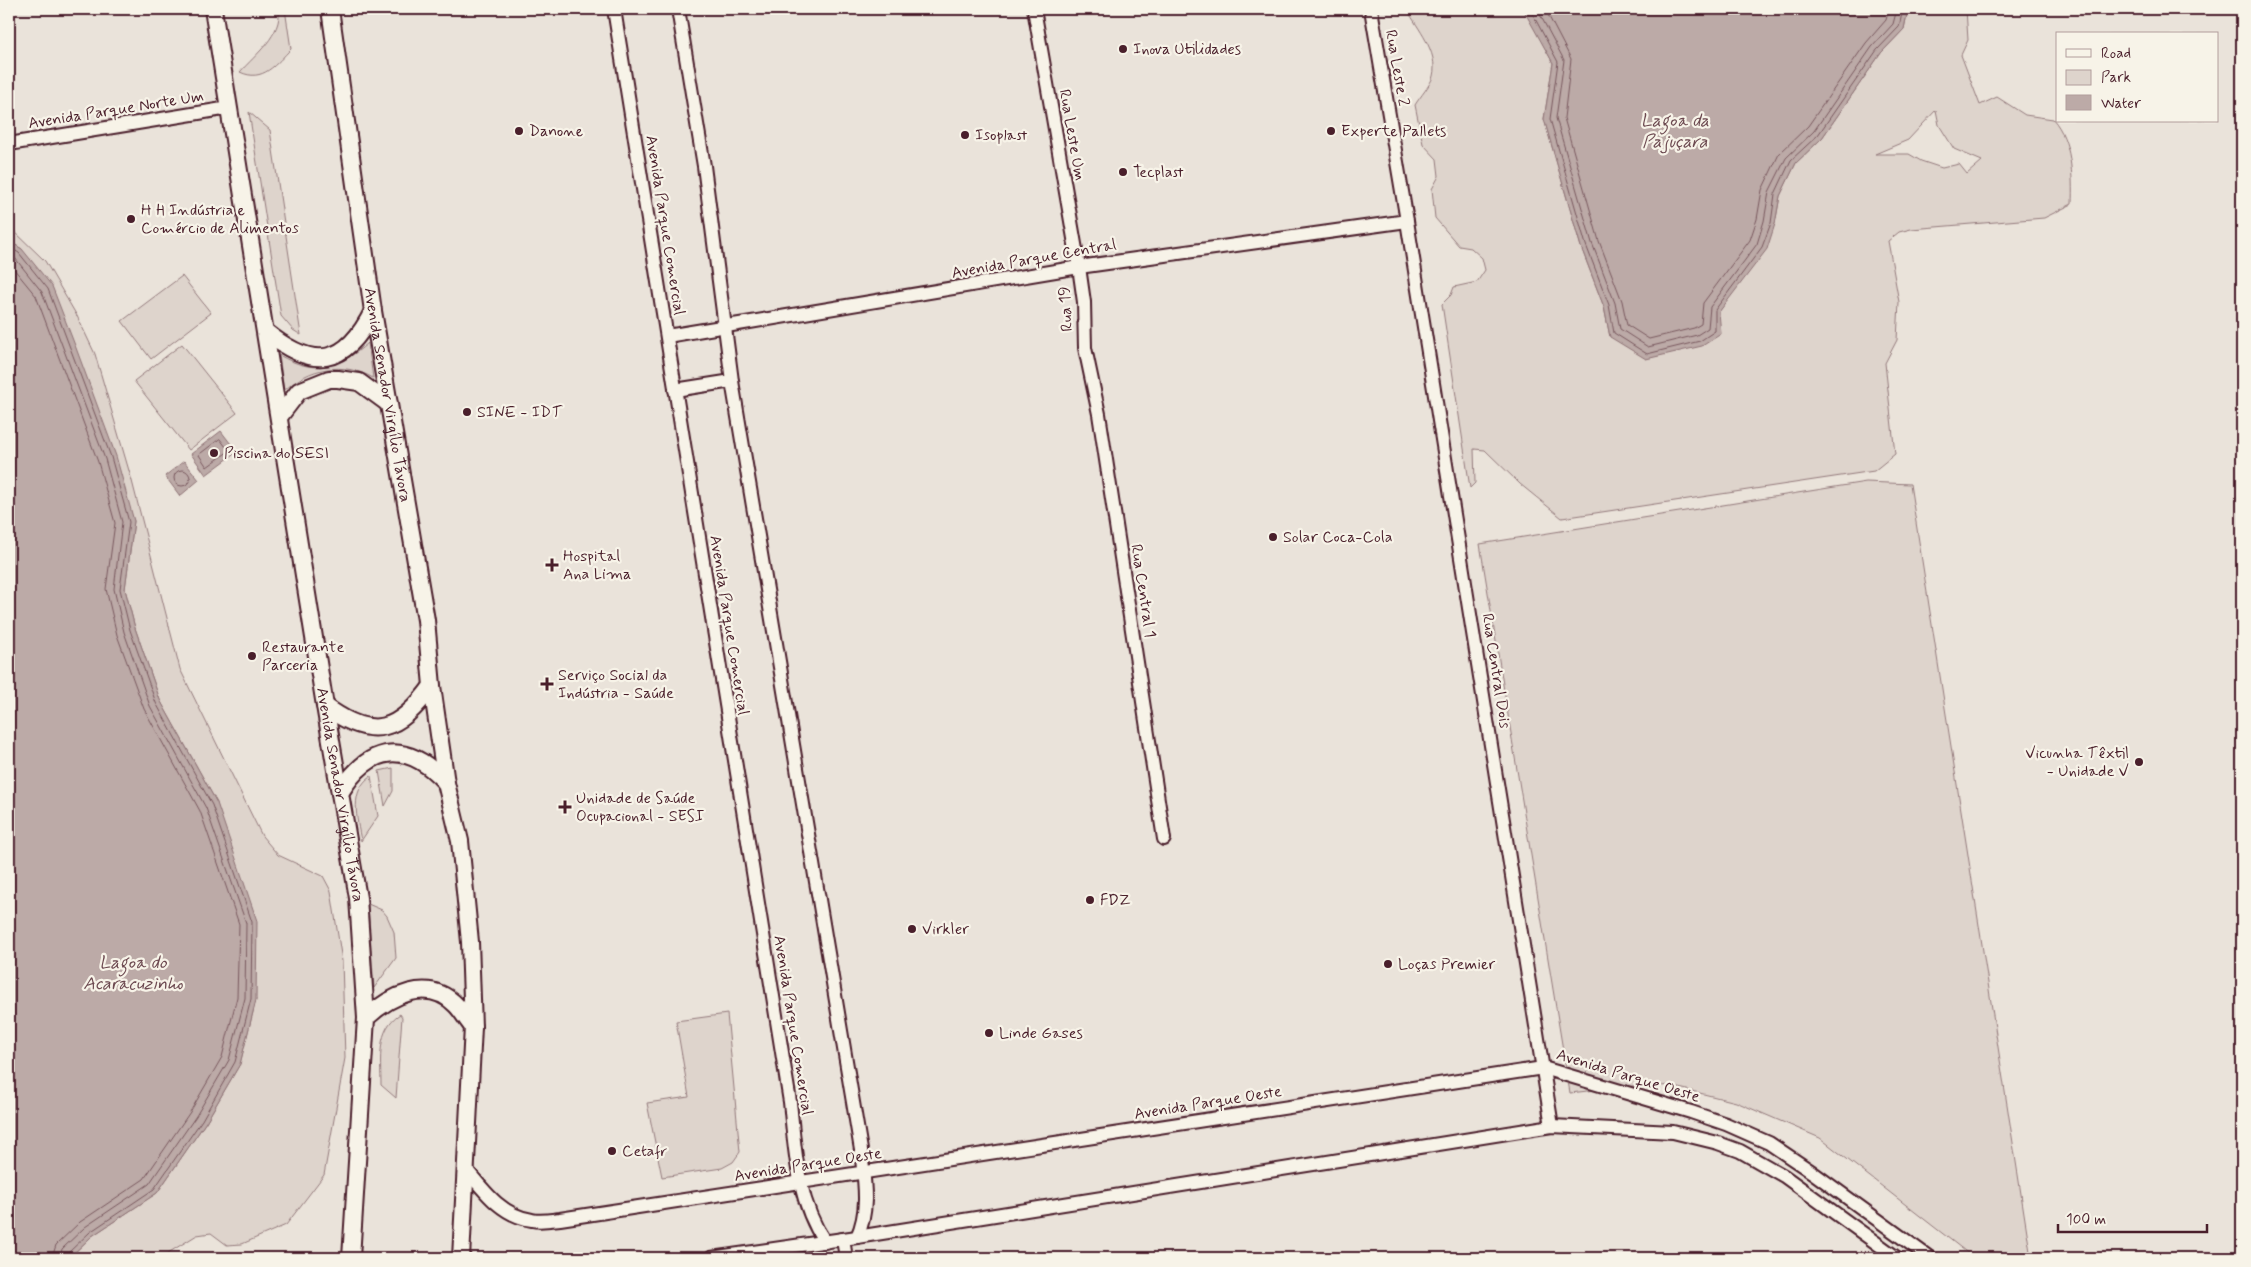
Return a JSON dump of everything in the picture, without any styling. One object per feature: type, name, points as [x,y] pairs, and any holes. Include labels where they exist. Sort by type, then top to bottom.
[{"type":"main road","name":"Avenida Senador Virgílio Távora","points":[[213,9],[325,706],[358,898],[366,1018],[351,1258]]},
{"type":"main road","name":"Avenida Senador Virgílio Távora","points":[[330,9],[373,311],[426,620],[432,686],[446,783],[460,841],[470,942],[473,1027],[461,1258]]},
{"type":"main road","points":[[266,332],[298,354],[310,358],[322,357],[344,350],[354,341],[373,311]]},
{"type":"main road","points":[[279,417],[299,391],[338,378],[359,382],[389,404]]},
{"type":"main road","points":[[325,706],[342,719],[354,725],[382,727],[399,722],[415,708],[432,686]]},
{"type":"main road","points":[[340,793],[356,769],[372,758],[387,754],[397,754],[419,759],[433,769],[446,783]]},
{"type":"main road","points":[[366,1018],[378,1007],[396,996],[410,991],[426,991],[445,996],[456,1005],[473,1027]]},
{"type":"street","name":"Avenida Parque Comercial","points":[[614,9],[674,390],[789,1092],[801,1183],[810,1217],[825,1242]]},
{"type":"street","points":[[678,9],[704,166],[732,381],[863,1172],[865,1213],[857,1237]]},
{"type":"street","name":"Rua Leste Um","points":[[1034,9],[1079,267]]},
{"type":"street","name":"Rua Leste 2","points":[[1370,9],[1407,221]]},
{"type":"street","name":"Avenida Parque Norte Um","points":[[9,144],[229,108]]},
{"type":"street","name":"Avenida Parque Central","points":[[667,336],[1079,267],[1407,221]]},
{"type":"street","name":"Rua Central Dois","points":[[1407,221],[1552,1126]]},
{"type":"street","name":"Rua 19","points":[[1079,267],[1084,302],[1085,348]]},
{"type":"street","name":"Rua Central 1","points":[[1085,348],[1099,414],[1164,839]]},
{"type":"street","points":[[674,390],[732,381]]},
{"type":"street","name":"Avenida Parque Oeste","points":[[466,1169],[488,1195],[502,1208],[515,1215],[533,1221],[560,1219],[1543,1068],[1691,1112],[1726,1124],[1769,1143],[1930,1258]]},
{"type":"street","points":[[711,1258],[857,1237],[1552,1126],[1673,1132],[1718,1142],[1740,1151],[1784,1176],[1897,1258]]},
{"type":"street","points":[[843,1239],[846,1258]]},
{"type":"shaded area","points":[[9,9],[2242,9],[2242,1258],[9,1258]]},
{"type":"green space","points":[[279,9],[285,9],[291,49],[274,66],[262,74],[248,75],[240,72],[267,44],[272,36],[279,18]]},
{"type":"green space","points":[[1407,9],[1525,10],[1553,63],[1544,119],[1581,247],[1604,307],[1610,337],[1719,312],[1775,224],[1780,196],[1796,163],[1822,138],[1881,53],[1904,29],[1908,9],[1966,9],[1968,40],[1961,55],[1980,105],[1997,97],[2025,115],[2053,119],[2068,148],[2072,182],[2072,204],[2044,218],[1911,229],[1899,232],[1888,241],[1899,302],[1897,340],[1885,363],[1895,454],[1874,471],[1562,518],[1520,484],[1485,450],[1474,449],[1475,483],[1470,488],[1442,304],[1451,295],[1454,287],[1477,282],[1485,270],[1482,258],[1471,248],[1459,246],[1435,218],[1432,189],[1439,176],[1437,159],[1423,144],[1415,105],[1432,79],[1433,58],[1426,41]],"holes":[[[1936,110],[1939,125],[1954,149],[1982,161],[1967,174],[1959,164],[1942,168],[1921,161],[1909,154],[1875,154],[1908,140]]]},
{"type":"green space","points":[[249,112],[270,130],[301,335],[293,330],[281,316]]},
{"type":"green space","points":[[9,226],[45,261],[77,316],[95,354],[132,481],[180,669],[262,836],[278,855],[323,876],[331,891],[342,961],[345,1058],[324,1175],[286,1225],[242,1244],[227,1245],[211,1233],[197,1235],[160,1258],[69,1258],[92,1236],[157,1193],[206,1122],[240,1064],[256,1000],[217,803],[160,700],[135,628],[125,589],[134,521],[22,249],[9,241]]},
{"type":"green space","points":[[182,276],[211,313],[151,359],[122,321]]},
{"type":"green space","points":[[368,343],[373,378],[350,369],[327,369],[304,376],[284,391],[279,355],[303,365],[325,366],[346,359]]},
{"type":"green space","points":[[182,344],[237,413],[189,450],[134,381]]},
{"type":"green space","points":[[1866,482],[1910,484],[2031,1258],[1974,1258],[1820,1138],[1736,1102],[1671,1086],[1641,1085],[1570,1093],[1480,544]]},
{"type":"green space","points":[[393,768],[393,791],[385,806],[379,771]]},
{"type":"green space","points":[[371,776],[378,816],[361,841],[356,806],[357,797],[364,782]]},
{"type":"green space","points":[[368,904],[382,910],[387,916],[394,932],[396,958],[374,988]]},
{"type":"green space","points":[[400,1014],[402,1017],[396,1098],[381,1085],[381,1056],[383,1036],[392,1020]]},
{"type":"green space","points":[[727,1014],[740,1152],[733,1162],[722,1168],[662,1177],[647,1103],[689,1097],[676,1021]]},
{"type":"water","name":"Lagoa da Pajuçara","points":[[1523,9],[1908,9],[1904,29],[1881,53],[1822,138],[1796,163],[1780,196],[1775,224],[1767,249],[1719,312],[1721,334],[1702,346],[1646,359],[1610,337],[1604,307],[1581,247],[1544,119],[1553,63]]},
{"type":"water","name":"Lagoa do Acaracuzinho","points":[[9,241],[22,249],[52,286],[116,456],[134,521],[125,589],[135,628],[160,700],[217,803],[257,921],[256,1000],[240,1064],[206,1122],[157,1193],[92,1236],[69,1258],[9,1258]]},
{"type":"water","name":"Piscina do SESI","points":[[221,431],[237,452],[206,475],[191,454]]},
{"type":"water","points":[[184,461],[199,480],[180,496],[165,476]]},
{"type":"place","name":"Inova Utilidades","points":[[1123,49]]},
{"type":"place","name":"Danone","points":[[519,131]]},
{"type":"place","name":"Experte Pallets","points":[[1331,131]]},
{"type":"place","name":"Isoplast","points":[[965,135]]},
{"type":"place","name":"Tecplast","points":[[1123,172]]},
{"type":"place","name":"H H Indústria e Comércio de Alimentos","points":[[131,219]]},
{"type":"place","name":"SINE - IDT","points":[[467,412]]},
{"type":"place","name":"Piscina do SESI","points":[[214,453]]},
{"type":"place","name":"Solar Coca-Cola","points":[[1273,537]]},
{"type":"place","name":"Hospital Ana Lima","points":[[552,565]]},
{"type":"place","name":"Restaurante Parceria","points":[[252,656]]},
{"type":"place","name":"Serviço Social da Indústria - Saúde","points":[[547,684]]},
{"type":"place","name":"Vicunha Têxtil - Unidade V","points":[[2139,762]]},
{"type":"place","name":"Unidade de Saúde Ocupacional - SESI","points":[[565,807]]},
{"type":"place","name":"FDZ","points":[[1090,900]]},
{"type":"place","name":"Virkler","points":[[912,929]]},
{"type":"place","name":"Loças Premier","points":[[1388,964]]},
{"type":"place","name":"Linde Gases","points":[[989,1033]]},
{"type":"place","name":"Cetafr","points":[[612,1151]]}]
